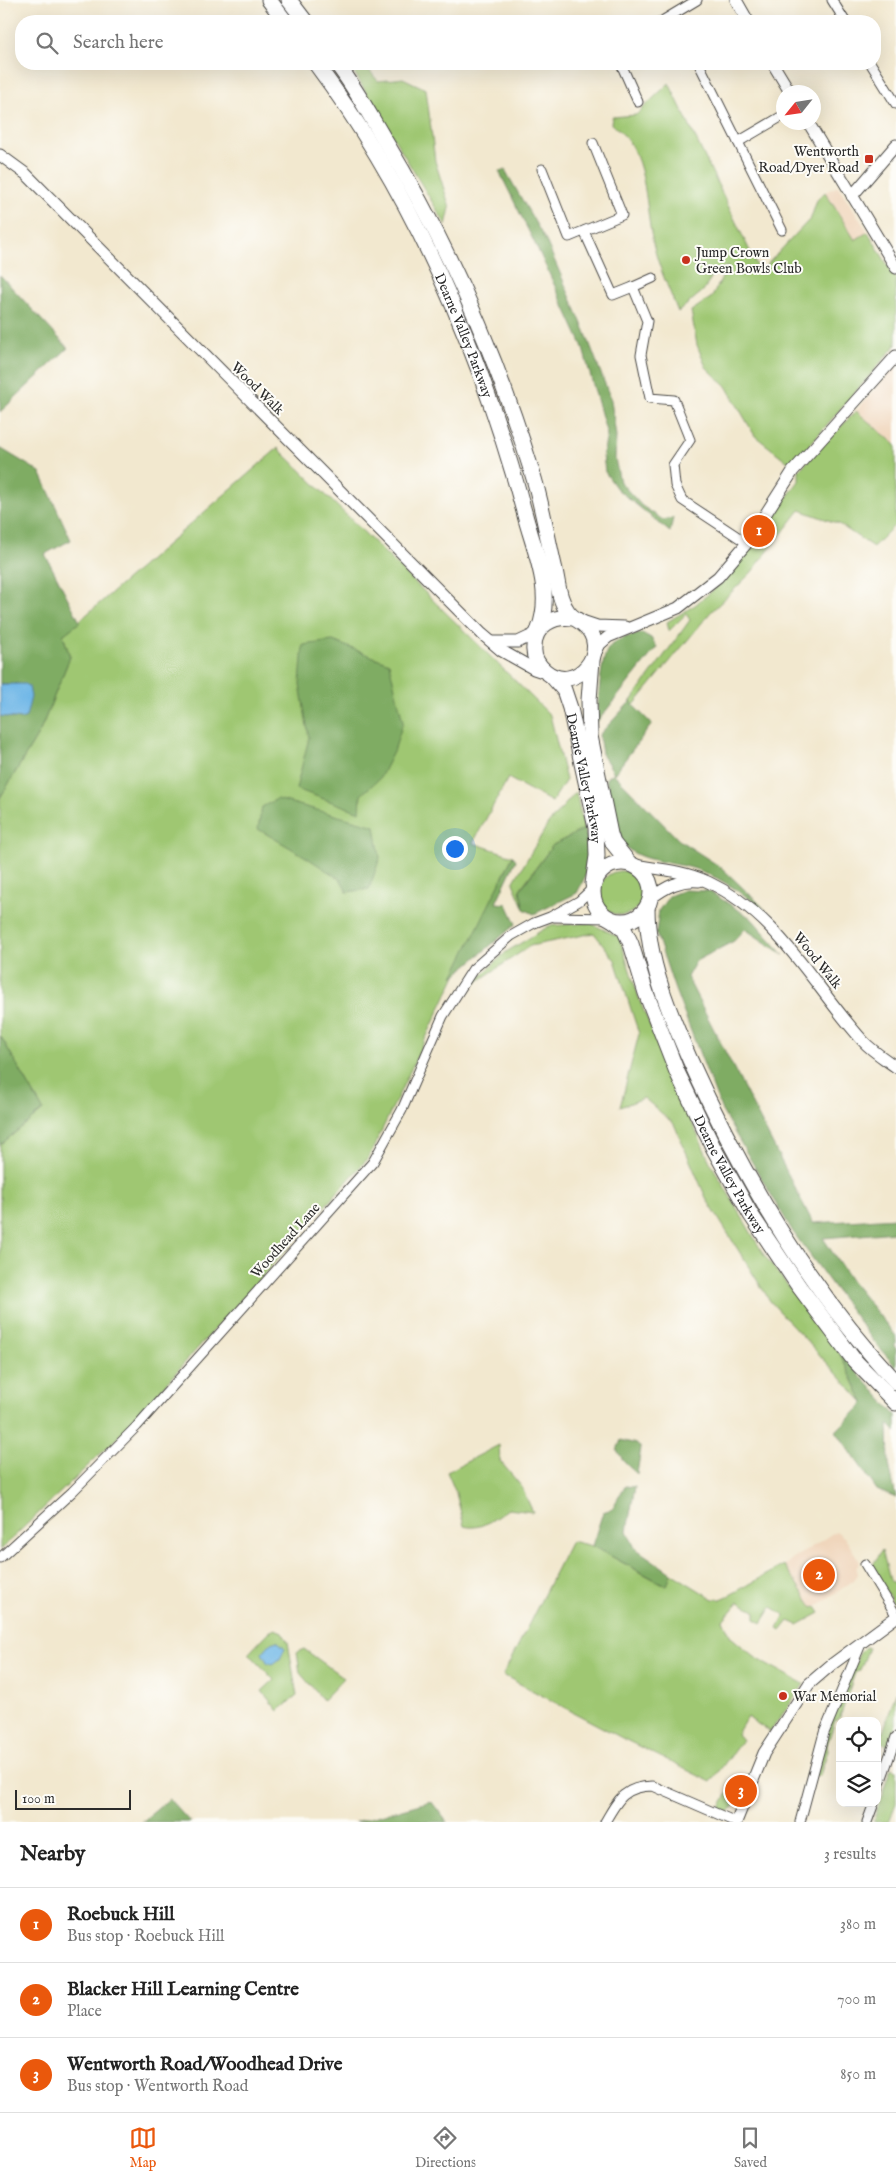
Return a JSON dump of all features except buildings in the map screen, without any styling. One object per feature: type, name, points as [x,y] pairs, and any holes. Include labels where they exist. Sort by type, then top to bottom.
[{"type":"highway","points":[[269,0],[280,15]]},
{"type":"highway","points":[[289,0],[300,15]]},
{"type":"highway","name":"Dearne Valley Parkway","points":[[321,70],[336,90],[380,160],[422,240],[470,343],[512,466],[542,578],[546,606],[538,632]]},
{"type":"highway","name":"Dearne Valley Parkway","points":[[341,70],[417,193],[452,262],[484,335],[512,407],[534,475],[560,594],[564,606],[575,619]]},
{"type":"highway","points":[[554,619],[575,619],[583,624],[592,635],[595,650],[593,659],[579,675],[566,678],[550,675],[537,662],[534,655],[538,632],[554,619]]},
{"type":"highway","name":"Dearne Valley Parkway","points":[[593,659],[589,700],[590,736],[610,834],[618,850],[632,864]]},
{"type":"highway","name":"Dearne Valley Parkway","points":[[550,675],[564,690],[569,703],[596,828],[597,856],[593,886]]},
{"type":"highway","points":[[632,864],[646,876],[652,890],[649,903],[641,915],[632,920],[622,922],[610,919],[598,909],[594,902],[593,886],[597,876],[611,865],[632,864]]},
{"type":"highway","name":"Dearne Valley Parkway","points":[[649,903],[649,945],[657,972],[678,1032],[715,1114],[753,1187],[810,1275],[873,1357],[896,1382]]},
{"type":"highway","name":"Dearne Valley Parkway","points":[[610,919],[624,929],[632,944],[646,993],[677,1072],[714,1149],[751,1215],[798,1285],[854,1360],[896,1403]]},
{"type":"main road","points":[[736,0],[745,15]]},
{"type":"main road","points":[[777,70],[786,85]]},
{"type":"main road","points":[[813,130],[896,268]]},
{"type":"main road","points":[[852,196],[895,147]]},
{"type":"main road","name":"Wood Walk","points":[[0,155],[26,174],[482,634],[502,651],[534,669],[550,675]]},
{"type":"main road","points":[[593,659],[604,640],[629,627],[678,608],[718,577],[747,543],[793,471],[896,356]]},
{"type":"main road","points":[[575,619],[606,627],[629,627]]},
{"type":"main road","points":[[493,642],[518,642],[538,632]]},
{"type":"main road","name":"Wood Walk","points":[[632,864],[687,874],[708,882],[732,895],[762,918],[803,964],[864,1042],[896,1067]]},
{"type":"main road","name":"Wood Walk","points":[[649,903],[670,885],[692,880],[708,882]]},
{"type":"main road","points":[[736,1822],[764,1753],[809,1684],[896,1616]]},
{"type":"street","points":[[672,15],[697,0]]},
{"type":"street","points":[[832,0],[841,15]]},
{"type":"street","points":[[624,70],[638,102]]},
{"type":"street","points":[[702,70],[782,230]]},
{"type":"street","points":[[874,70],[896,104]]},
{"type":"street","points":[[738,142],[776,120]]},
{"type":"street","points":[[542,169],[570,237],[622,215],[594,143]]},
{"type":"street","points":[[584,231],[613,295],[653,278]]},
{"type":"street","points":[[633,287],[647,321],[640,355],[650,398],[674,400],[690,440],[674,465],[675,485],[678,492],[682,500],[747,543]]},
{"type":"street","name":"Woodhead Lane","points":[[0,1558],[72,1492],[137,1426],[374,1162],[402,1110],[442,1016],[473,969],[511,936],[534,922],[550,917],[579,901],[593,886]]},
{"type":"street","name":"Woodhead Lane","points":[[550,917],[610,919]]},
{"type":"street","points":[[865,1564],[896,1616]]},
{"type":"street","points":[[800,1822],[824,1732],[861,1644]]},
{"type":"street","points":[[881,1780],[896,1737]]},
{"type":"street","points":[[606,1822],[621,1797],[638,1786],[653,1786],[736,1822]]},
{"type":"street","points":[[867,1822],[873,1807]]},
{"type":"shaded area","points":[[838,186],[868,232],[855,240],[825,192]]},
{"type":"shaded area","points":[[896,365],[896,445],[856,411]]},
{"type":"shaded area","points":[[836,1531],[845,1538],[860,1562],[856,1567],[858,1574],[854,1580],[813,1609],[784,1565]]},
{"type":"green space","points":[[353,70],[369,70],[378,81],[403,78],[426,89],[435,161],[450,208],[446,225]]},
{"type":"green space","points":[[669,83],[760,272],[811,218],[817,200],[825,192],[855,240],[868,232],[896,279],[896,345],[792,465],[755,436],[726,386],[706,367],[697,345],[691,311],[712,297],[728,266],[715,271],[703,291],[678,312],[655,252],[639,162],[623,135],[611,124],[612,117],[636,115]]},
{"type":"green space","points":[[505,170],[547,243],[585,331],[611,400],[616,436],[615,459],[620,482],[642,506],[663,520],[673,518],[670,532],[617,489],[605,472],[603,455],[607,435],[582,345],[499,171]]},
{"type":"green space","points":[[0,275],[68,348],[0,412]]},
{"type":"green space","points":[[856,411],[896,445],[896,524],[873,547],[839,524],[800,510],[751,573],[710,613],[633,706],[631,701],[690,620],[686,614],[669,631],[667,622],[695,605],[724,581],[799,481],[799,470]]},
{"type":"green space","points":[[0,448],[40,472],[71,540],[45,554],[80,622],[63,635],[70,657],[40,731],[0,798],[0,716],[21,719],[18,684],[0,684]]},
{"type":"green space","points":[[278,448],[550,715],[566,780],[552,802],[508,778],[473,843],[513,856],[369,1157],[119,1436],[0,1550],[0,1145],[43,1110],[0,1035],[0,798],[40,731],[70,657],[63,635]]},
{"type":"green space","points":[[642,633],[651,638],[657,647],[597,722],[601,673],[608,649],[619,640]]},
{"type":"green space","points":[[333,641],[389,663],[403,722],[395,748],[380,778],[361,795],[360,812],[296,789],[309,738],[300,684],[303,645]]},
{"type":"green space","points":[[631,701],[652,724],[614,774],[679,840],[722,868],[767,911],[717,878],[690,867],[660,862],[641,856],[626,847],[621,841],[610,805],[606,778],[614,773],[602,754],[599,735]]},
{"type":"green space","points":[[576,792],[584,829],[553,845],[520,889],[524,909],[513,883],[548,824]]},
{"type":"green space","points":[[277,799],[375,826],[380,858],[369,889],[347,892],[341,880],[258,829],[262,807]]},
{"type":"green space","points":[[584,829],[590,846],[585,877],[577,893],[534,914],[524,909],[520,890],[553,845]]},
{"type":"green space","points":[[513,856],[516,860],[496,903],[507,904],[516,924],[453,977]]},
{"type":"green space","points":[[617,871],[625,871],[637,877],[643,893],[637,909],[625,915],[617,915],[605,909],[599,897],[599,889],[605,877]]},
{"type":"green space","points":[[684,890],[709,891],[751,918],[784,955],[745,929],[734,941],[696,961],[687,977],[813,1223],[896,1218],[896,1232],[823,1238],[852,1282],[896,1336],[896,1344],[894,1346],[896,1349],[896,1367],[875,1343],[793,1232],[722,1111],[675,990],[656,933],[659,910],[669,896]]},
{"type":"green space","points":[[590,923],[619,937],[641,1004],[710,1162],[764,1255],[839,1352],[864,1403],[770,1301],[707,1200],[674,1124],[644,1098],[620,1107],[639,1034],[615,960],[594,933],[530,946],[471,986],[506,952],[549,926]]},
{"type":"green space","points":[[0,1035],[43,1110],[0,1145]]},
{"type":"green space","points":[[839,1352],[896,1415],[896,1432],[888,1424],[889,1464],[896,1498],[877,1490],[836,1431],[864,1403]]},
{"type":"green space","points":[[621,1440],[636,1444],[641,1448],[637,1474],[624,1462],[617,1450]]},
{"type":"green space","points":[[499,1445],[500,1461],[521,1486],[533,1512],[508,1509],[493,1520],[482,1525],[476,1527],[464,1526],[456,1493],[447,1472]]},
{"type":"green space","points":[[625,1486],[635,1487],[627,1531],[635,1548],[671,1573],[667,1586],[592,1546],[603,1512],[612,1509]]},
{"type":"green space","points":[[571,1541],[592,1546],[666,1586],[671,1573],[713,1599],[721,1599],[730,1595],[784,1565],[813,1608],[816,1607],[820,1613],[798,1625],[789,1621],[781,1631],[778,1629],[785,1615],[772,1607],[762,1623],[755,1619],[755,1611],[739,1602],[723,1620],[731,1637],[756,1658],[804,1684],[770,1732],[747,1717],[737,1734],[742,1740],[711,1782],[622,1738],[503,1675]]},
{"type":"green space","points":[[882,1550],[890,1580],[896,1587],[896,1607],[871,1568]]},
{"type":"green space","points":[[275,1629],[282,1632],[288,1642],[297,1696],[278,1711],[262,1691],[274,1680],[249,1653],[269,1632]]},
{"type":"green space","points":[[866,1647],[869,1648],[860,1670],[855,1673],[840,1717],[836,1717],[820,1775],[815,1777],[825,1734],[859,1654]]},
{"type":"green space","points":[[304,1649],[344,1678],[323,1700],[300,1673],[297,1652]]},
{"type":"green space","points":[[896,1692],[896,1724],[889,1746],[881,1742]]},
{"type":"green space","points":[[891,1768],[896,1770],[896,1803],[889,1822],[873,1822],[878,1807],[881,1807],[881,1798]]},
{"type":"green space","points":[[728,1793],[737,1798],[730,1810],[722,1812],[718,1810]]},
{"type":"green space","points":[[169,1799],[190,1822],[142,1822]]},
{"type":"green space","points":[[431,1801],[447,1822],[355,1822]]},
{"type":"water","points":[[0,684],[25,684],[29,687],[31,697],[26,717],[21,719],[0,716]]},
{"type":"water","points":[[277,1641],[285,1648],[280,1659],[273,1664],[267,1662],[262,1653],[271,1643]]},
{"type":"place","name":"Wentworth Road/Dyer Road","points":[[869,159]]},
{"type":"place","name":"Jump Crown Green Bowls Club","points":[[686,260]]},
{"type":"place","name":"Roebuck Hill","points":[[759,531]]},
{"type":"place","name":"Blacker Hill Learning Centre","points":[[819,1575]]},
{"type":"place","name":"War Memorial","points":[[783,1696]]},
{"type":"place","name":"Wentworth Road/Woodhead Drive","points":[[741,1791]]}]
